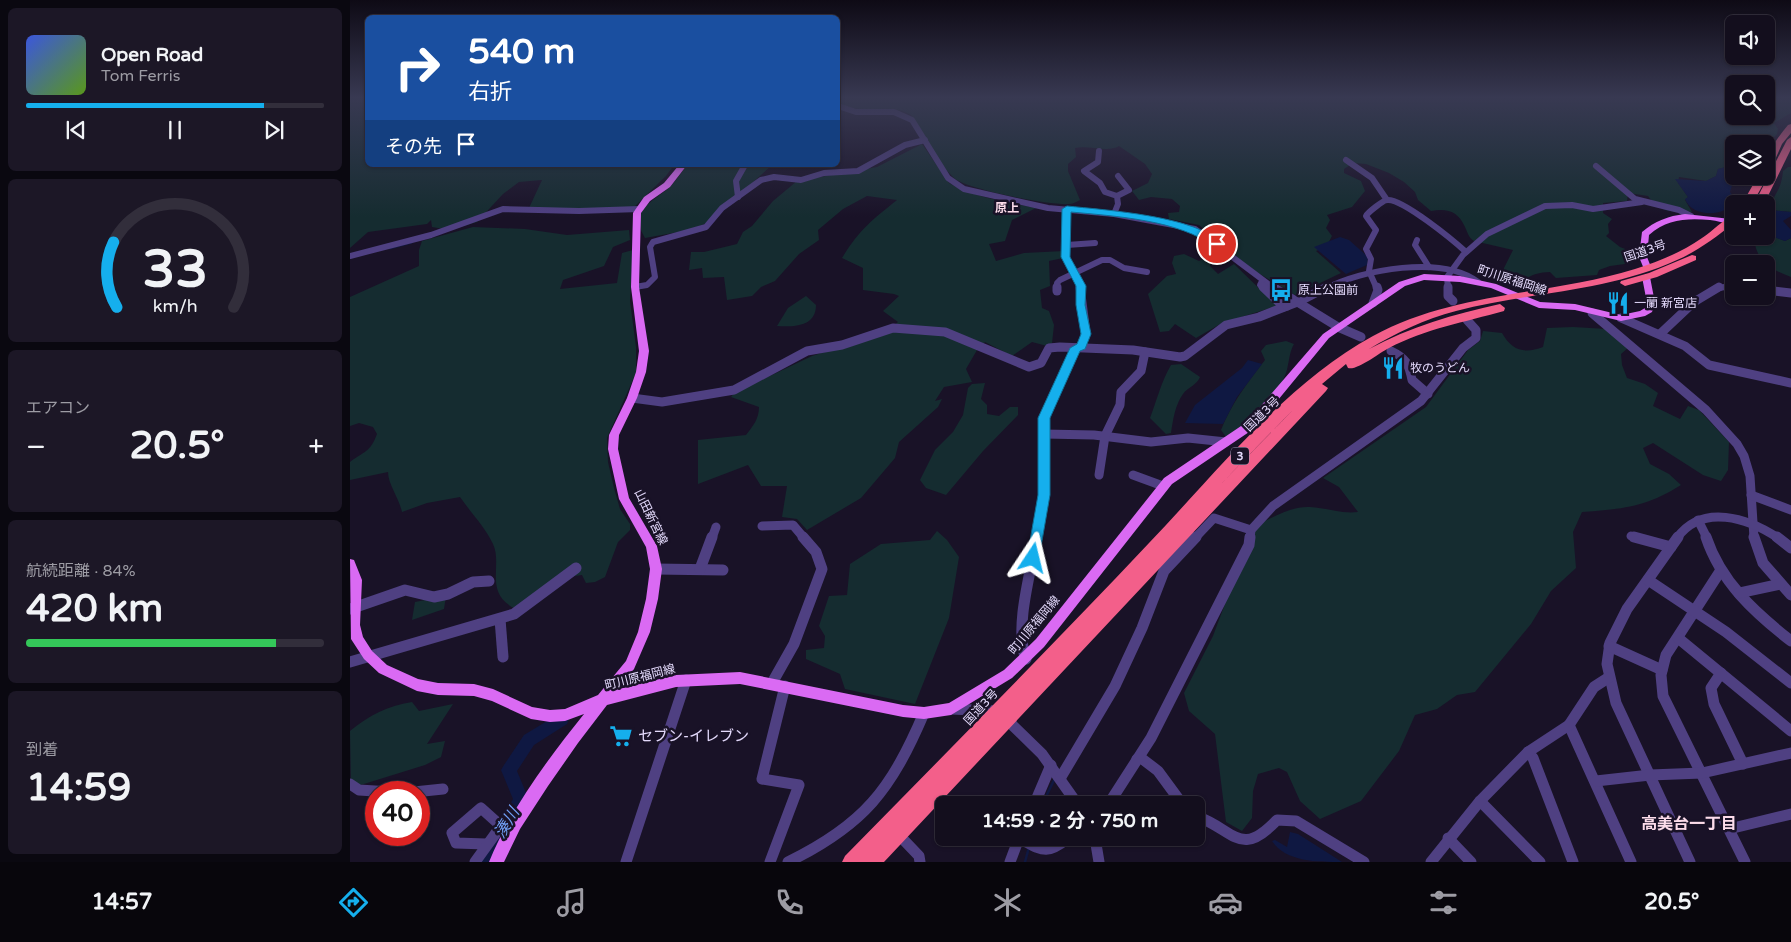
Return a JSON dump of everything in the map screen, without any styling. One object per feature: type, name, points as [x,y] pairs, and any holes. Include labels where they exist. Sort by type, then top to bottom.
[{"type":"highway","points":[[1775,150],[1783,137]]},
{"type":"highway","points":[[1764,195],[1791,140]]},
{"type":"highway","name":"国道3号","points":[[852,862],[1002,714],[1334,377],[1359,360],[1403,336],[1452,318],[1530,302],[1646,272],[1700,254],[1725,231]]},
{"type":"highway","name":"国道3号","points":[[872,862],[1002,714],[1271,424],[1328,372],[1387,333],[1455,308],[1646,272]]},
{"type":"main road","points":[[639,209],[647,199],[667,185],[681,167]]},
{"type":"main road","name":"山田新宮線","points":[[496,862],[507,828],[573,738],[630,665],[644,632],[652,599],[656,569],[651,546],[624,499],[612,449],[614,435],[632,398],[641,372],[644,351],[635,287],[635,223],[639,209]]},
{"type":"main road","name":"町川原福岡線","points":[[350,564],[353,581],[354,625],[357,639],[368,655],[383,669],[417,685],[438,689],[474,690],[493,695],[531,713],[565,715],[605,699],[637,690],[686,680],[740,678],[779,684],[843,700],[924,713],[951,709],[988,689],[1026,659],[1164,486],[1176,474],[1251,425],[1276,398],[1316,347],[1338,327],[1373,303],[1409,281],[1449,272],[1530,302],[1546,306],[1575,307],[1592,313],[1621,318],[1642,314],[1649,310],[1652,303],[1643,258],[1645,234],[1652,225],[1662,221],[1691,216],[1725,222]]},
{"type":"street","points":[[923,137],[948,178],[964,189],[1048,208],[1114,214],[1195,229],[1262,280],[1338,327],[1361,337]]},
{"type":"street","points":[[635,287],[647,285],[655,277],[650,248],[653,242],[706,227],[722,208],[761,180],[774,177],[801,180],[824,173],[864,169],[905,145],[925,140]]},
{"type":"street","points":[[1100,150],[1098,162],[1084,171],[1100,183],[1105,192],[1117,196],[1129,190],[1118,176]]},
{"type":"street","points":[[1346,160],[1372,178],[1387,200],[1402,204],[1466,252]]},
{"type":"street","points":[[1596,166],[1610,176],[1623,191],[1642,202]]},
{"type":"street","points":[[738,196],[736,181],[744,167]]},
{"type":"street","points":[[1114,214],[1118,204],[1117,196]]},
{"type":"street","points":[[1373,303],[1378,290],[1371,274],[1370,259],[1366,248],[1376,230],[1366,216],[1367,213],[1387,200]]},
{"type":"street","points":[[1453,301],[1448,296],[1449,272],[1466,252],[1487,234],[1545,206],[1572,205],[1593,209],[1642,202],[1675,208],[1691,216]]},
{"type":"street","points":[[350,256],[423,238],[503,209],[578,211],[639,209]]},
{"type":"street","points":[[1026,659],[1021,646],[1021,629],[1044,495],[1044,418],[1086,334],[1080,305],[1081,286],[1066,257],[1065,227],[1068,215],[1067,209]]},
{"type":"street","points":[[1417,240],[1415,245],[1429,267]]},
{"type":"street","points":[[1067,245],[1095,243]]},
{"type":"street","points":[[1057,291],[1057,283],[1102,260],[1110,260],[1124,268],[1147,272]]},
{"type":"street","points":[[632,398],[662,402],[734,390],[806,351],[842,345],[882,330],[893,328],[945,332],[1029,367],[1041,362],[1050,348],[1078,347],[1145,352],[1178,358],[1185,356],[1226,325],[1300,301],[1347,278],[1429,267],[1449,272]]},
{"type":"street","points":[[1262,280],[1260,285],[1285,306]]},
{"type":"street","points":[[1660,334],[1688,307],[1722,284],[1725,284]]},
{"type":"street","points":[[1775,291],[1791,293]]},
{"type":"street","points":[[1592,313],[1711,415],[1732,438],[1743,454],[1751,476],[1751,495],[1757,550],[1780,584],[1791,595]]},
{"type":"street","points":[[1621,318],[1660,334],[1694,352],[1709,365],[1791,383]]},
{"type":"street","points":[[1114,796],[1155,730],[1250,545],[1251,530],[1273,506],[1428,394],[1463,348],[1476,338],[1476,330],[1467,320]]},
{"type":"street","points":[[1391,351],[1405,358],[1410,367],[1412,380],[1428,394]]},
{"type":"street","points":[[1099,476],[1105,436],[1120,404],[1121,392],[1141,370],[1145,352]]},
{"type":"street","points":[[1044,434],[1105,436],[1151,442],[1188,438],[1226,442]]},
{"type":"street","points":[[1133,475],[1164,486]]},
{"type":"street","points":[[1751,495],[1791,510]]},
{"type":"street","points":[[1060,777],[1115,686],[1142,628],[1164,571],[1214,518],[1251,530]]},
{"type":"street","points":[[1690,862],[1616,704],[1608,678],[1607,658],[1611,636],[1620,619],[1685,527],[1698,520],[1719,518],[1754,524],[1775,535],[1791,548]]},
{"type":"street","points":[[1698,520],[1721,570],[1760,617],[1791,641]]},
{"type":"street","points":[[762,526],[793,525],[816,552],[822,569],[779,684],[762,779],[799,785],[770,862]]},
{"type":"street","points":[[700,569],[716,527]]},
{"type":"street","points":[[1631,536],[1671,547]]},
{"type":"street","points":[[350,662],[368,655],[500,619],[526,608],[565,574],[576,568]]},
{"type":"street","points":[[656,569],[723,570]]},
{"type":"street","points":[[1721,570],[1666,655],[1662,670],[1663,696],[1745,862]]},
{"type":"street","points":[[1648,580],[1726,632],[1791,683]]},
{"type":"street","points":[[353,607],[405,590],[434,597],[448,594],[472,582],[489,581]]},
{"type":"street","points":[[1739,593],[1780,584]]},
{"type":"street","points":[[500,619],[503,657]]},
{"type":"street","points":[[1678,638],[1791,731]]},
{"type":"street","points":[[1609,646],[1662,670]]},
{"type":"street","points":[[1721,673],[1711,688],[1714,704],[1743,764]]},
{"type":"street","points":[[1431,862],[1448,838],[1480,801],[1528,752],[1569,725],[1594,687],[1608,678]]},
{"type":"street","points":[[626,862],[686,680]]},
{"type":"street","points":[[951,709],[1002,714],[1034,743],[1072,796]]},
{"type":"street","points":[[788,862],[820,848],[850,827],[872,806],[898,772],[924,713]]},
{"type":"street","points":[[1569,725],[1596,781],[1631,862]]},
{"type":"street","points":[[1528,752],[1533,758],[1573,862]]},
{"type":"street","points":[[1596,781],[1650,775],[1702,774],[1791,753]]},
{"type":"street","points":[[1137,760],[1141,758],[1158,771],[1176,796]]},
{"type":"street","points":[[1038,796],[1051,765]]},
{"type":"street","points":[[350,784],[359,790],[365,790]]},
{"type":"street","points":[[430,790],[443,789]]},
{"type":"street","points":[[1480,801],[1540,862]]},
{"type":"street","points":[[475,862],[486,844],[507,828],[481,808],[452,833],[456,843],[486,844]]},
{"type":"street","points":[[1729,828],[1791,814]]},
{"type":"street","points":[[1205,819],[1212,822],[1236,839],[1250,840],[1262,836],[1277,820],[1296,821],[1364,862]]},
{"type":"street","points":[[898,834],[919,856],[920,862]]},
{"type":"street","points":[[1448,838],[1471,862]]},
{"type":"street","points":[[1010,862],[1016,846]]},
{"type":"street","points":[[1034,846],[1045,852],[1053,851],[1059,846]]},
{"type":"street","points":[[1096,846],[1099,862]]},
{"type":"green space","points":[[350,137],[365,137],[365,167],[673,167],[666,176],[629,212],[529,208],[542,180],[519,182],[503,194],[477,222],[450,230],[432,227],[431,220],[427,224],[368,232],[350,248]]},
{"type":"green space","points":[[925,137],[1725,137],[1725,167],[1718,169],[1716,176],[1706,181],[1679,177],[1678,183],[1688,197],[1685,200],[1692,212],[1662,209],[1648,196],[1628,193],[1627,201],[1603,203],[1603,213],[1612,219],[1608,224],[1609,233],[1606,236],[1620,247],[1638,254],[1632,263],[1610,266],[1599,270],[1597,275],[1556,278],[1550,272],[1540,273],[1528,277],[1516,285],[1503,277],[1504,268],[1513,250],[1474,241],[1469,236],[1459,217],[1455,214],[1442,210],[1431,211],[1418,200],[1415,192],[1404,182],[1389,173],[1366,164],[1353,163],[1344,169],[1344,173],[1361,181],[1365,191],[1352,207],[1327,215],[1330,220],[1326,228],[1332,236],[1326,247],[1316,251],[1341,273],[1295,295],[1250,268],[1199,225],[1169,219],[1168,213],[1179,212],[1180,206],[1172,199],[1151,197],[1139,200],[1132,191],[1148,183],[1152,174],[1145,164],[1119,146],[1109,149],[1075,148],[1076,157],[1068,164],[1068,171],[1080,200],[1069,204],[1028,200],[991,192],[962,182],[954,178]]},
{"type":"green space","points":[[922,144],[949,183],[980,196],[1036,208],[1012,220],[1005,241],[989,244],[996,261],[1024,253],[1064,251],[1063,258],[1049,261],[1050,286],[1040,290],[1042,308],[1049,311],[1054,325],[1052,343],[1047,346],[1032,342],[1012,356],[985,342],[977,350],[966,369],[972,382],[944,387],[935,401],[942,399],[938,407],[899,442],[895,458],[861,498],[807,530],[797,519],[782,517],[787,486],[761,486],[748,465],[698,484],[698,440],[746,435],[757,419],[759,407],[731,397],[734,393],[812,356],[887,332],[898,322],[883,311],[899,296],[863,290],[863,268],[842,258],[866,226],[897,200],[867,196],[843,209],[818,230],[819,240],[799,254],[775,281],[761,287],[752,296],[727,300],[724,277],[703,278],[702,268],[689,270],[691,252],[704,252],[737,244],[743,232],[752,226],[773,201],[797,181],[877,167]]},
{"type":"green space","points":[[686,167],[770,167],[709,222],[690,230],[645,238],[640,228],[639,220],[641,214],[650,202],[670,187]]},
{"type":"green space","points":[[1791,167],[1791,212],[1775,211],[1775,195],[1781,183],[1783,171]]},
{"type":"green space","points":[[473,227],[525,229],[567,235],[629,230],[630,240],[613,247],[604,266],[563,280],[560,289],[617,283],[622,253],[633,250],[630,301],[636,347],[636,373],[607,438],[608,462],[614,488],[620,509],[630,524],[630,530],[618,542],[605,577],[595,582],[586,583],[582,575],[568,577],[516,609],[506,603],[497,587],[496,552],[490,538],[460,497],[427,503],[402,512],[388,477],[388,472],[350,480],[350,462],[369,448],[377,434],[373,427],[359,423],[350,426],[350,297],[419,266],[419,250],[422,241]]},
{"type":"green space","points":[[1775,237],[1785,241],[1791,238],[1791,277],[1775,270],[1775,255],[1759,255],[1755,245],[1775,245]]},
{"type":"green space","points":[[1184,254],[1199,261],[1205,258],[1212,258],[1210,266],[1218,274],[1234,264],[1277,306],[1222,323],[1196,338],[1175,324],[1169,331],[1160,332],[1148,294],[1167,276],[1176,274],[1172,263],[1174,256]]},
{"type":"green space","points":[[806,296],[816,305],[812,318],[808,322],[796,326],[777,326],[788,308]]},
{"type":"green space","points":[[1547,328],[1607,329],[1629,347],[1621,354],[1622,365],[1627,378],[1645,384],[1658,393],[1653,406],[1680,419],[1688,406],[1699,410],[1729,442],[1728,470],[1721,481],[1703,475],[1653,443],[1643,448],[1650,464],[1669,474],[1681,485],[1657,498],[1634,506],[1582,512],[1573,532],[1576,568],[1551,591],[1531,624],[1475,692],[1457,695],[1437,709],[1415,715],[1399,751],[1361,801],[1320,819],[1300,801],[1287,772],[1279,768],[1258,774],[1253,791],[1252,818],[1242,831],[1226,822],[1215,734],[1189,711],[1184,693],[1213,636],[1254,526],[1282,513],[1303,507],[1358,512],[1339,487],[1323,478],[1426,407],[1468,350],[1480,341],[1483,331],[1502,333],[1510,344],[1520,349],[1530,350],[1543,347]]},
{"type":"green space","points":[[1286,341],[1294,344],[1282,383],[1253,418],[1226,437],[1221,430],[1225,420],[1246,385],[1265,360],[1261,351],[1266,345]]},
{"type":"green space","points":[[1181,364],[1200,377],[1180,398],[1171,433],[1166,434],[1150,418],[1171,365]]},
{"type":"green space","points":[[985,383],[981,399],[987,405],[987,414],[999,416],[1010,407],[1018,407],[1018,415],[983,451],[946,495],[926,488],[920,480],[935,450],[953,432],[963,415],[968,388],[972,384]]},
{"type":"green space","points":[[937,531],[947,540],[959,557],[949,618],[915,704],[845,689],[840,674],[806,659],[806,650],[824,648],[825,636],[819,626],[829,596],[847,595],[850,564],[881,544],[930,540]]},
{"type":"green space","points":[[446,596],[444,609],[412,620],[415,602]]},
{"type":"green space","points":[[412,702],[419,711],[453,704],[427,744],[445,741],[441,757],[425,765],[374,781],[365,781],[365,784],[351,788],[350,731],[379,712]]},
{"type":"water","points":[[1725,167],[1725,185],[1732,185],[1730,192],[1732,195],[1725,195],[1725,210],[1710,213],[1695,210],[1685,199],[1688,197],[1675,179],[1706,181],[1716,176],[1718,169]]},
{"type":"water","points":[[1775,211],[1791,212],[1791,216],[1783,221],[1791,230],[1791,238],[1785,241],[1775,237]]},
{"type":"water","points":[[1340,237],[1349,240],[1368,257],[1367,265],[1346,274],[1314,247]]},
{"type":"water","points":[[1248,360],[1262,364],[1237,397],[1223,424],[1185,423],[1195,405],[1242,368]]},
{"type":"water","points":[[1290,832],[1298,834],[1342,862],[1313,861],[1285,853],[1272,841],[1275,840],[1287,847]]},
{"type":"waterway","points":[[390,249],[412,243]]},
{"type":"waterway","name":"湊川","points":[[484,862],[521,800],[509,770],[529,740],[562,719]]},
{"type":"waterway","points":[[1046,796],[1055,778]]},
{"type":"waterway","points":[[1025,862],[1029,847]]},
{"type":"place","name":"原上公園前","points":[[1281,290]]},
{"type":"place","name":"一蘭 新宮店","points":[[1618,303]]},
{"type":"place","name":"牧のうどん","points":[[1393,368]]},
{"type":"place","name":"セブン-イレブン","points":[[621,736]]},
{"type":"district","name":"原上","points":[[1007,208]]},
{"type":"district","name":"高美台一丁目","points":[[1689,824]]},
{"type":"route","points":[[1033,558],[1044,495],[1044,418],[1076,348],[1081,347],[1086,334],[1085,319],[1080,305],[1081,286],[1066,257],[1065,227],[1068,215],[1067,209],[1106,212],[1188,227],[1204,234],[1217,244]]}]
